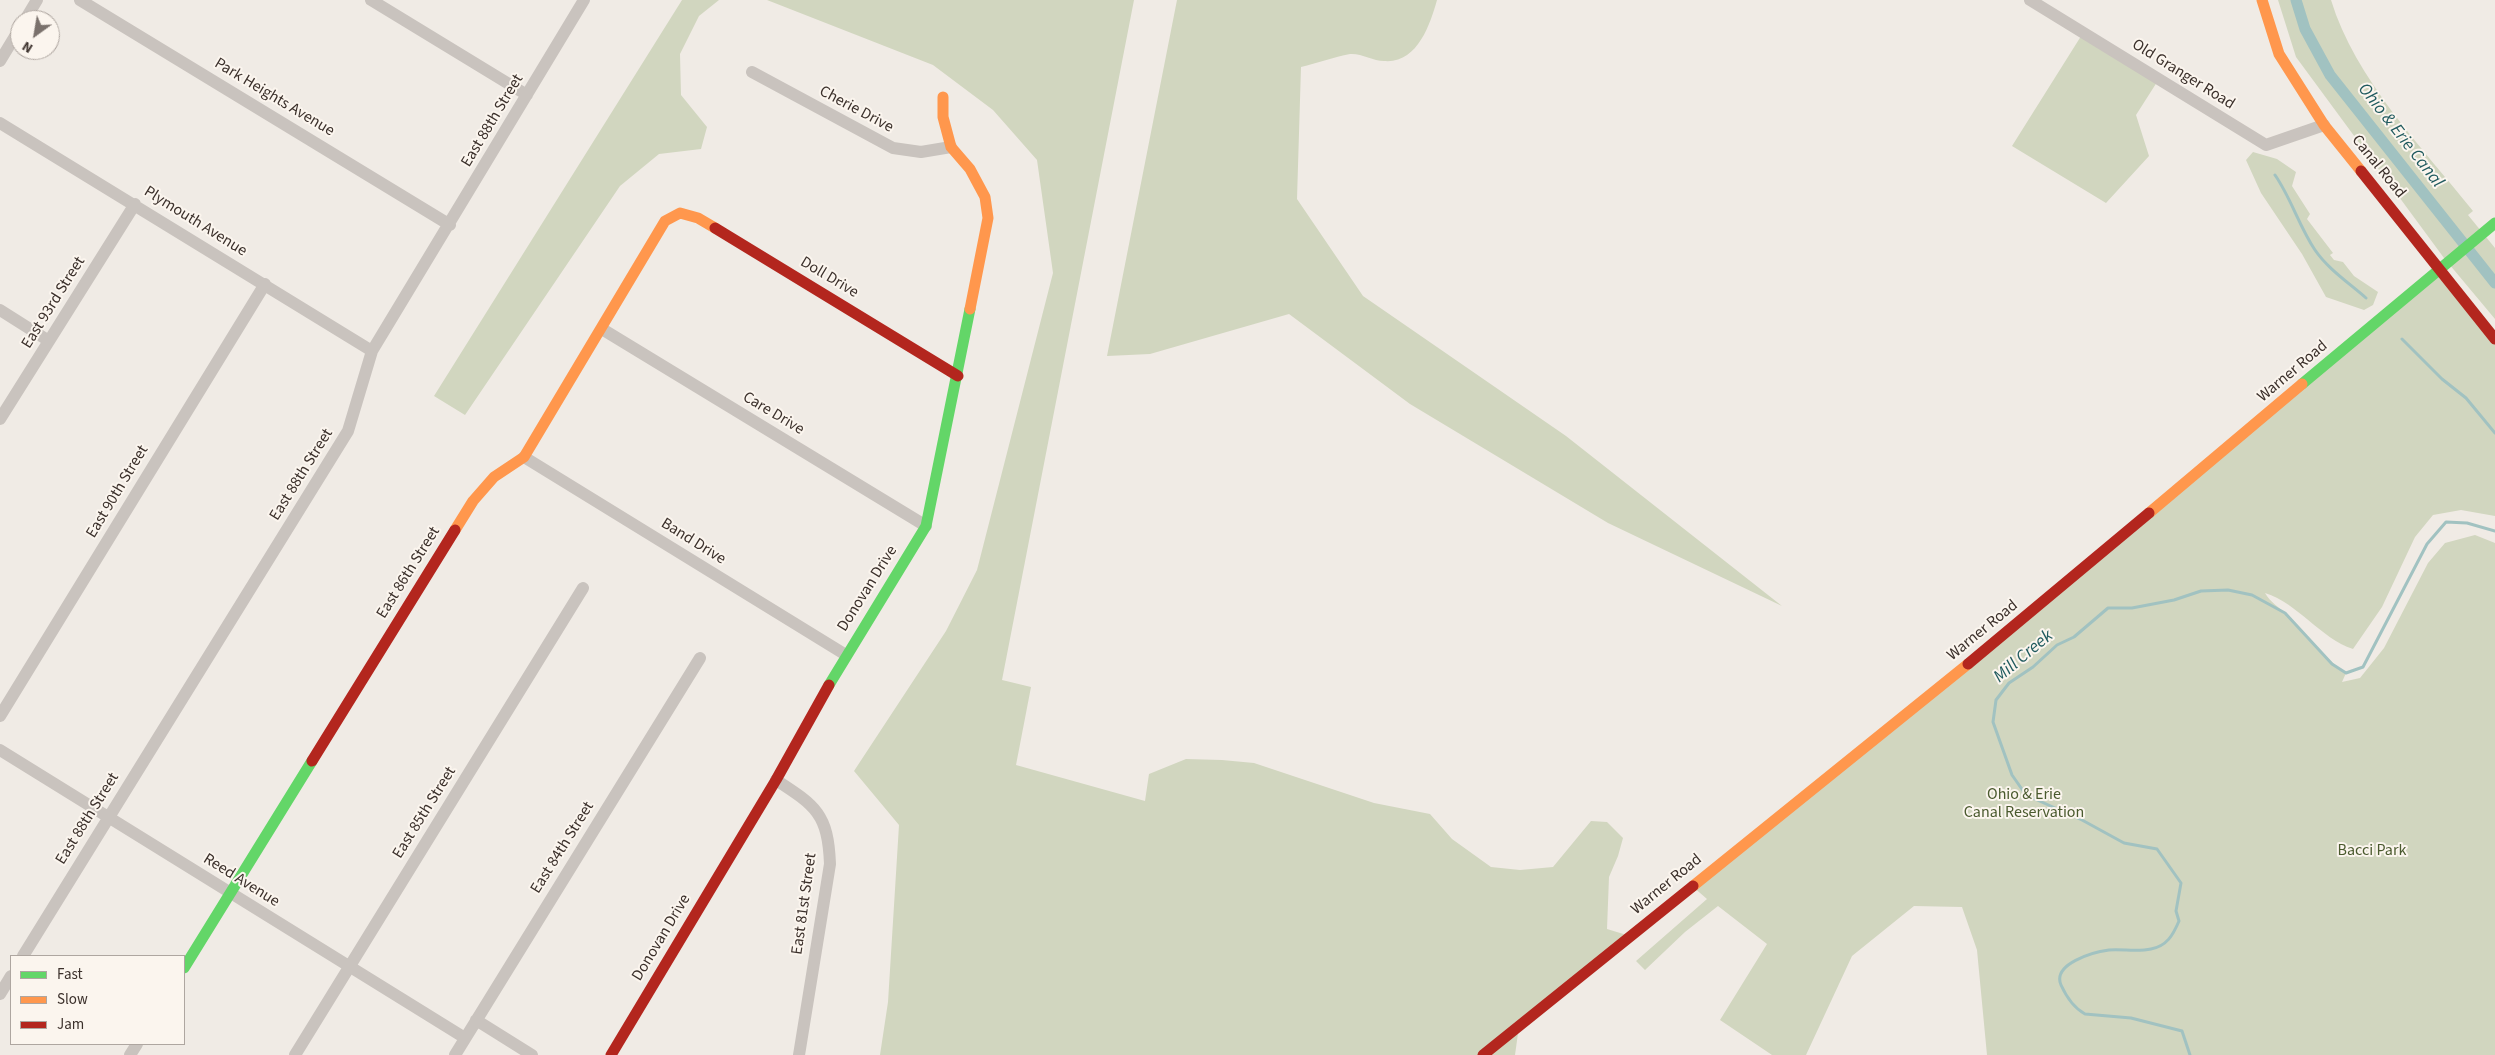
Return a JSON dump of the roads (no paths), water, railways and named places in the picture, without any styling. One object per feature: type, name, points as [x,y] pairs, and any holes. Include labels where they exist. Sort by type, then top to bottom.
[{"type":"street","name":"Park Heights Avenue","points":[[80,0],[450,225]]},
{"type":"street","points":[[371,0],[527,95]]},
{"type":"street","name":"East 88th Street","points":[[24,955],[348,431],[372,351],[450,225],[584,0]]},
{"type":"street","name":"Old Granger Road","points":[[2030,0],[2266,145],[2324,125]]},
{"type":"street","name":"Canal Road","points":[[2262,0],[2279,54],[2324,125],[2445,266],[2495,339]]},
{"type":"street","points":[[0,61],[10,44]]},
{"type":"street","name":"Cherie Drive","points":[[752,72],[893,148],[921,152],[952,147]]},
{"type":"street","name":"Donovan Drive","points":[[611,1055],[776,780],[846,655],[926,526],[958,376],[988,218],[985,197],[970,169],[952,147],[943,117],[943,97]]},
{"type":"street","name":"Plymouth Avenue","points":[[0,123],[372,351]]},
{"type":"street","name":"East 93rd Street","points":[[0,419],[135,204]]},
{"type":"street","name":"Doll Drive","points":[[680,212],[698,218],[958,376]]},
{"type":"street","name":"East 86th Street","points":[[185,966],[473,501],[494,477],[524,457],[666,221],[680,212]]},
{"type":"street","name":"Warner Road","points":[[1483,1055],[1984,652],[2495,223]]},
{"type":"street","name":"East 90th Street","points":[[0,716],[265,284]]},
{"type":"street","points":[[0,310],[49,341]]},
{"type":"street","name":"Care Drive","points":[[602,329],[926,526]]},
{"type":"street","name":"Band Drive","points":[[524,457],[846,655]]},
{"type":"street","name":"East 85th Street","points":[[295,1055],[583,588]]},
{"type":"street","name":"East 84th Street","points":[[455,1055],[700,658]]},
{"type":"street","name":"Reed Avenue","points":[[0,750],[349,968],[465,1038]]},
{"type":"street","name":"East 81st Street","points":[[776,780],[807,800],[822,819],[829,839],[830,864],[798,1055]]},
{"type":"street","points":[[0,994],[10,978]]},
{"type":"street","points":[[476,1020],[532,1055]]},
{"type":"waterway","name":"Ohio & Erie Canal","points":[[2296,0],[2305,29],[2330,75],[2495,283]]},
{"type":"waterway","points":[[2275,175],[2304,231],[2320,257],[2332,270],[2366,298]]},
{"type":"waterway","points":[[2402,339],[2442,379],[2466,398],[2495,433]]},
{"type":"waterway","name":"Mill Creek","points":[[2190,1055],[2182,1031],[2131,1018],[2085,1014],[2074,1005],[2063,989],[2060,978],[2062,971],[2068,965],[2084,956],[2109,950],[2146,950],[2157,948],[2165,943],[2172,935],[2179,921],[2176,911],[2181,883],[2157,849],[2124,843],[2082,820],[2026,795],[2012,775],[1993,722],[1996,700],[2009,683],[2033,667],[2057,645],[2074,637],[2108,608],[2132,608],[2174,600],[2201,591],[2228,590],[2252,595],[2285,613],[2332,664],[2346,673],[2363,667],[2427,544],[2446,522],[2467,523],[2495,531]]},
{"type":"park label","name":"Ohio & Erie Canal Reservation","points":[[2024,804]]},
{"type":"park label","name":"Bacci Park","points":[[2372,851]]}]
